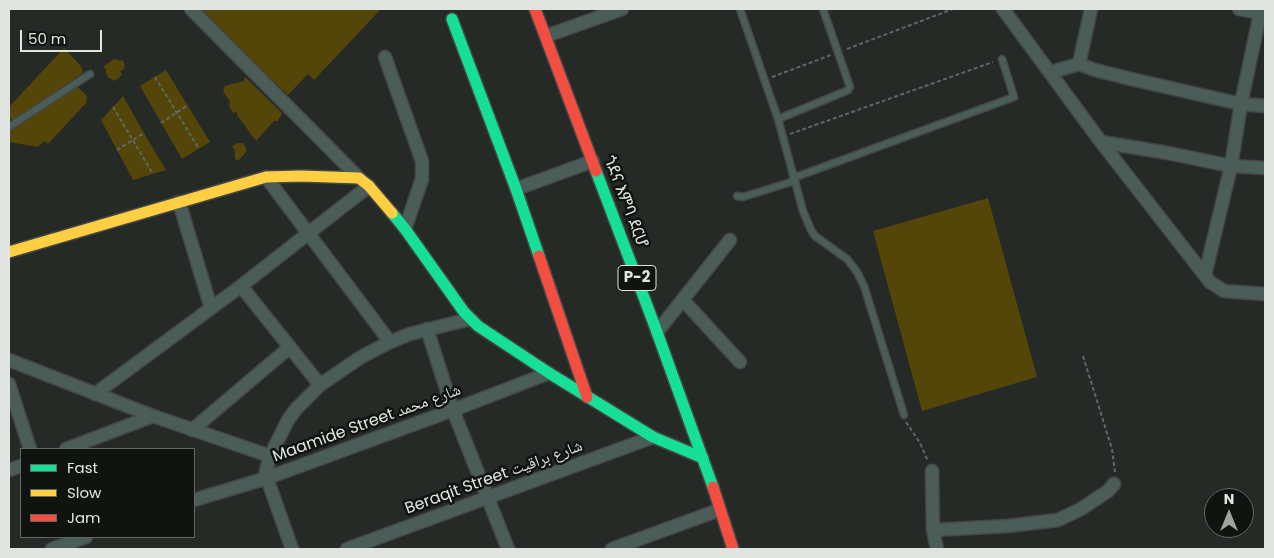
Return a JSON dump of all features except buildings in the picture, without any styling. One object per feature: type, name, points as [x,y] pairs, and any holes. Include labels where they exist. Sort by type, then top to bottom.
[{"type":"main road","name":"ጎደና እምባ ደርሆ","points":[[535,9],[657,332],[703,458],[733,549]]},
{"type":"main road","points":[[452,19],[516,189],[586,397]]},
{"type":"main road","points":[[9,252],[266,177],[301,176],[364,182],[405,229],[470,319],[549,373],[653,438],[703,458]]},
{"type":"street","points":[[95,394],[308,234],[364,182],[191,9]]},
{"type":"street","points":[[546,36],[622,9]]},
{"type":"street","points":[[1004,9],[1101,142],[1213,286],[1220,289],[1265,294]]},
{"type":"street","points":[[1079,64],[1091,9]]},
{"type":"street","points":[[1205,275],[1231,166],[1241,104],[1262,12],[1239,9]]},
{"type":"street","points":[[385,57],[422,161],[422,179],[405,229]]},
{"type":"street","points":[[1051,72],[1079,64],[1094,70],[1241,104],[1265,106]]},
{"type":"street","points":[[1101,142],[1231,166],[1265,168]]},
{"type":"street","points":[[516,189],[592,162]]},
{"type":"street","points":[[266,177],[390,342]]},
{"type":"street","points":[[179,202],[211,308]]},
{"type":"street","points":[[657,332],[730,240]]},
{"type":"street","points":[[241,286],[320,385]]},
{"type":"street","points":[[684,300],[740,362]]},
{"type":"street","points":[[292,549],[266,471],[270,456],[288,420],[304,400],[320,385],[361,357],[390,342],[470,319]]},
{"type":"street","points":[[427,330],[454,410],[508,549]]},
{"type":"street","points":[[192,430],[290,347]]},
{"type":"street","points":[[9,360],[153,416],[270,456]]},
{"type":"street","name":"Maamide Street شارع محمد","points":[[195,500],[267,478],[454,410],[549,373]]},
{"type":"street","points":[[9,384],[30,448]]},
{"type":"street","points":[[69,448],[153,416]]},
{"type":"street","name":"Beraqit Street شارع براقيت","points":[[347,549],[653,438]]},
{"type":"street","points":[[932,471],[933,530],[937,549]]},
{"type":"street","points":[[933,530],[1008,526],[1058,520],[1108,491],[1114,484]]},
{"type":"street","points":[[612,549],[719,510]]},
{"type":"street","points":[[58,545],[82,538]]},
{"type":"lane","points":[[740,9],[778,119],[794,179],[811,230],[815,236],[847,259],[857,272],[864,286],[904,415]]},
{"type":"lane","points":[[778,119],[848,90],[849,83],[823,9]]},
{"type":"lane","points":[[737,196],[743,197],[794,179],[1014,97],[1002,59]]},
{"type":"lane","points":[[9,127],[90,74]]},
{"type":"path","points":[[765,80],[953,9]]},
{"type":"path","points":[[783,136],[1002,59]]},
{"type":"path","points":[[155,77],[199,149]]},
{"type":"path","points":[[161,123],[188,105]]},
{"type":"path","points":[[113,107],[153,174]]},
{"type":"path","points":[[117,150],[144,133]]},
{"type":"path","points":[[1083,356],[1112,449],[1115,473],[1114,484]]},
{"type":"path","points":[[904,415],[926,454],[932,471]]},
{"type":"shaded area","points":[[196,9],[381,9],[314,80],[308,74],[288,95]]},
{"type":"shaded area","points":[[64,48],[80,65],[83,70],[81,74],[13,122],[9,116],[9,107]]},
{"type":"shaded area","points":[[114,59],[123,61],[125,65],[123,70],[120,71],[122,74],[114,81],[108,77],[104,66]]},
{"type":"shaded area","points":[[166,70],[210,142],[182,159],[140,86]]},
{"type":"shaded area","points":[[245,77],[282,113],[278,121],[274,121],[256,141],[237,115],[237,112],[233,113],[229,106],[230,102],[223,91],[225,86],[244,81]]},
{"type":"shaded area","points":[[77,86],[87,96],[86,103],[48,144],[44,141],[38,147],[9,142],[9,130]]},
{"type":"shaded area","points":[[123,96],[166,170],[133,180],[101,120]]},
{"type":"shaded area","points":[[243,143],[246,152],[238,161],[235,159],[235,151],[232,146]]},
{"type":"shaded area","points":[[988,198],[1037,377],[922,411],[873,231]]},
{"type":"traffic: fast","points":[[452,19],[539,256]]},
{"type":"traffic: fast","points":[[596,171],[713,487]]},
{"type":"traffic: fast","points":[[392,213],[464,312],[478,326],[549,373],[653,437],[703,458]]},
{"type":"traffic: slow","points":[[9,252],[266,177],[359,178],[369,186],[392,213]]},
{"type":"traffic: jam","points":[[535,9],[596,171]]},
{"type":"traffic: jam","points":[[539,256],[587,397]]},
{"type":"traffic: jam","points":[[713,487],[733,549]]}]
